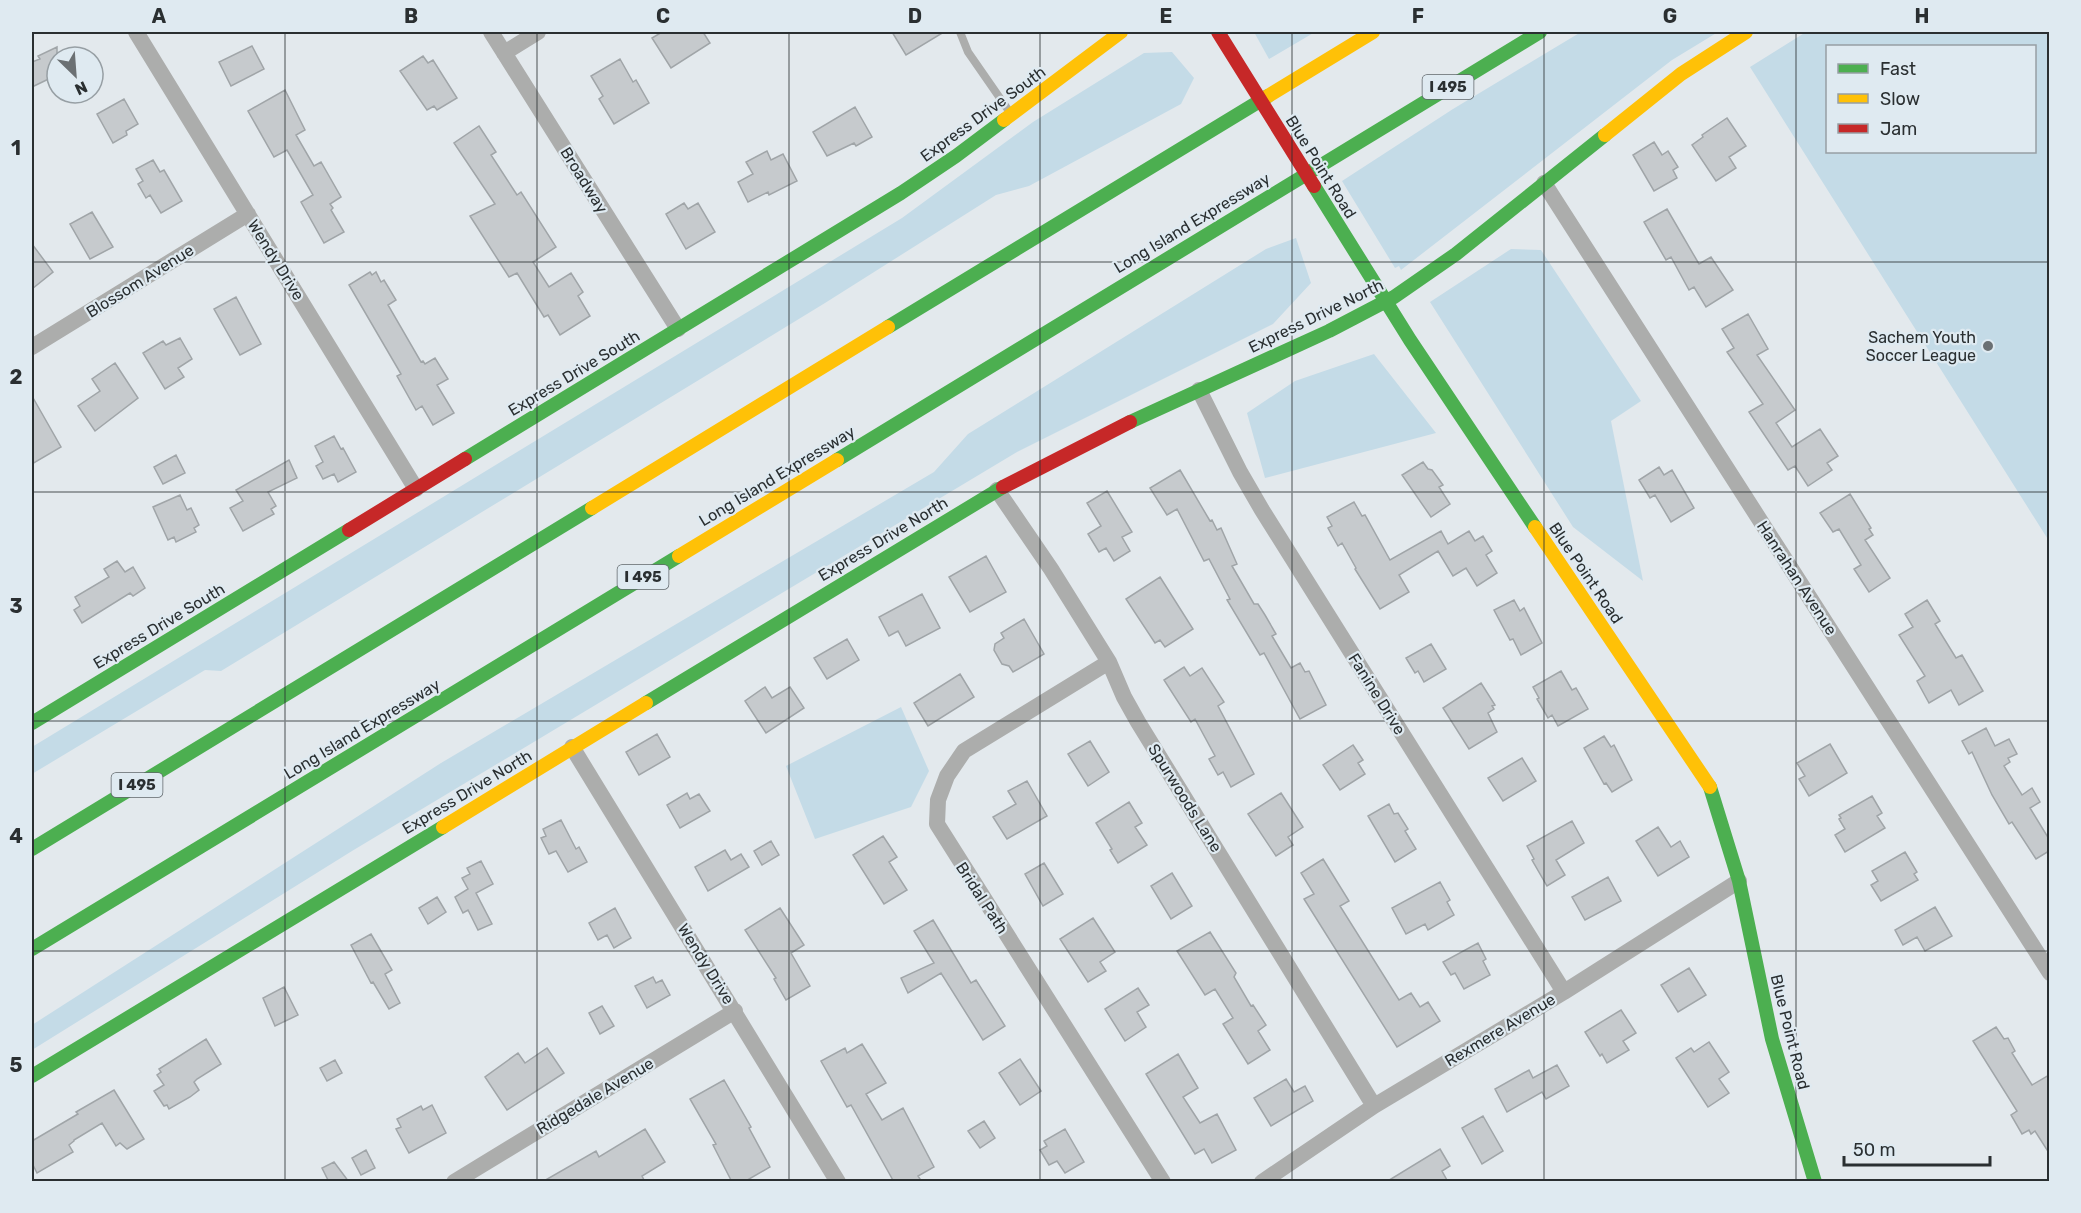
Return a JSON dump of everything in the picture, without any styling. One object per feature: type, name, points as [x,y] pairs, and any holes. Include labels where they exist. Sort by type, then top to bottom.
[{"type":"main road","name":"Express Drive South","points":[[32,723],[901,193],[1012,115],[1121,32]]},
{"type":"main road","name":"Blue Point Road","points":[[1218,32],[1386,302],[1712,790],[1739,880],[1772,1039],[1815,1182]]},
{"type":"main road","name":"I 495","points":[[32,849],[1373,32]]},
{"type":"main road","name":"Long Island Expressway","points":[[32,949],[1539,32]]},
{"type":"main road","name":"Express Drive North","points":[[32,1076],[997,490],[1055,458],[1386,302],[1428,274],[1682,74],[1746,32]]},
{"type":"street","name":"Wendy Drive","points":[[135,32],[416,489]]},
{"type":"street","name":"Broadway","points":[[491,32],[678,329]]},
{"type":"street","points":[[504,52],[538,32]]},
{"type":"street","name":"Hanrahan Avenue","points":[[1544,183],[2049,973]]},
{"type":"street","name":"Blossom Avenue","points":[[32,347],[248,214]]},
{"type":"street","name":"Fanine Drive","points":[[1199,390],[1262,510],[1564,992]]},
{"type":"street","name":"Spurwoods Lane","points":[[997,490],[1051,569],[1109,662],[1138,722],[1374,1106]]},
{"type":"street","name":"Bridal Path","points":[[1109,662],[964,751],[947,776],[938,800],[937,824],[950,848],[1163,1182]]},
{"type":"street","name":"Wendy Drive","points":[[573,747],[838,1182]]},
{"type":"street","name":"Rexmere Avenue","points":[[1262,1182],[1374,1106],[1564,992],[1739,880]]},
{"type":"street","name":"Ridgedale Avenue","points":[[454,1182],[735,1011]]},
{"type":"lane","points":[[960,32],[968,52],[1012,115]]},
{"type":"shaded area","points":[[1254,32],[1315,32],[1269,59]]},
{"type":"shaded area","points":[[1581,32],[1718,32],[1672,60],[1401,270],[1399,266],[1395,268],[1342,181],[1453,109]]},
{"type":"shaded area","name":"Sachem Youth Soccer League","points":[[1806,32],[2049,32],[2049,541],[1750,67]]},
{"type":"shaded area","points":[[1172,52],[1194,78],[1181,104],[1029,186],[996,195],[825,303],[221,671],[205,670],[32,774],[32,747],[902,218],[1033,122],[1144,53]]},
{"type":"shaded area","points":[[1296,238],[1311,283],[1273,324],[1017,452],[352,851],[32,1050],[32,1025],[441,763],[934,472],[968,434],[1266,249]]},
{"type":"shaded area","points":[[1511,249],[1541,250],[1641,401],[1611,421],[1643,581],[1573,527],[1430,302]]},
{"type":"shaded area","points":[[1374,354],[1436,433],[1265,478],[1247,413],[1295,381]]},
{"type":"shaded area","points":[[901,707],[929,771],[911,807],[815,839],[786,766]]},
{"type":"building","points":[[662,32],[703,32],[710,43],[671,68],[652,38]]},
{"type":"building","points":[[892,32],[944,32],[906,55]]},
{"type":"building","points":[[252,46],[264,69],[231,86],[219,62]]},
{"type":"building","points":[[45,53],[45,81],[32,87],[32,62],[40,59],[38,56]]},
{"type":"building","points":[[423,56],[428,63],[433,60],[457,98],[437,110],[434,106],[427,110],[400,71]]},
{"type":"building","points":[[620,59],[633,82],[636,80],[649,103],[614,124],[599,99],[603,96],[591,76]]},
{"type":"building","points":[[285,90],[305,130],[296,135],[314,166],[321,162],[341,197],[330,204],[344,232],[324,243],[301,202],[313,195],[287,150],[274,157],[248,111]]},
{"type":"building","points":[[124,99],[138,124],[126,131],[127,135],[113,143],[97,114]]},
{"type":"building","points":[[855,107],[872,137],[856,146],[854,143],[827,156],[813,132]]},
{"type":"building","points":[[1727,118],[1746,146],[1729,157],[1736,168],[1716,181],[1692,145],[1703,137],[1702,135]]},
{"type":"building","points":[[479,126],[496,152],[491,155],[517,195],[521,192],[556,247],[533,262],[549,287],[571,273],[583,292],[578,296],[590,316],[560,335],[548,315],[544,317],[517,273],[509,277],[470,216],[495,204],[454,143]]},
{"type":"building","points":[[1654,142],[1662,155],[1668,151],[1678,167],[1673,170],[1677,178],[1654,191],[1633,155]]},
{"type":"building","points":[[767,151],[771,160],[783,154],[797,181],[769,195],[768,192],[748,202],[738,182],[753,174],[746,162]]},
{"type":"building","points":[[153,160],[160,172],[164,170],[182,201],[161,213],[150,195],[146,198],[138,184],[143,181],[136,169]]},
{"type":"building","points":[[684,203],[688,209],[698,203],[715,232],[686,249],[666,214]]},
{"type":"building","points":[[1667,209],[1699,264],[1711,257],[1733,290],[1706,307],[1694,287],[1689,290],[1671,257],[1666,260],[1644,222]]},
{"type":"building","points":[[92,212],[113,247],[90,259],[70,224]]},
{"type":"building","points":[[32,244],[53,272],[32,289]]},
{"type":"building","points":[[370,272],[372,275],[376,272],[381,282],[384,280],[396,300],[388,305],[421,362],[425,364],[435,358],[448,379],[437,385],[454,413],[433,425],[422,406],[416,410],[397,376],[401,374],[349,285]]},
{"type":"building","points":[[236,297],[261,344],[240,355],[214,309]]},
{"type":"building","points":[[1748,314],[1768,349],[1757,355],[1795,410],[1776,423],[1792,447],[1820,429],[1838,456],[1827,463],[1832,470],[1808,486],[1795,466],[1788,470],[1749,412],[1763,404],[1727,352],[1734,348],[1722,329]]},
{"type":"building","points":[[180,338],[192,359],[178,368],[184,377],[165,389],[143,353],[163,341],[166,345]]},
{"type":"building","points":[[115,363],[138,398],[95,431],[78,406],[100,391],[92,379]]},
{"type":"building","points":[[32,396],[61,447],[32,464]]},
{"type":"building","points":[[334,436],[356,472],[338,482],[334,474],[323,479],[316,466],[323,462],[315,446]]},
{"type":"building","points":[[176,455],[185,473],[163,484],[154,467]]},
{"type":"building","points":[[289,460],[297,478],[268,492],[276,506],[271,509],[274,514],[243,531],[230,508],[243,501],[236,490]]},
{"type":"building","points":[[1423,462],[1443,485],[1439,487],[1450,504],[1431,517],[1402,475]]},
{"type":"building","points":[[1659,467],[1664,475],[1672,470],[1694,508],[1671,522],[1655,495],[1650,498],[1639,480]]},
{"type":"building","points":[[1180,470],[1210,521],[1212,520],[1217,530],[1221,528],[1237,564],[1232,566],[1254,604],[1258,604],[1276,634],[1272,636],[1291,668],[1300,663],[1305,672],[1309,671],[1326,705],[1300,719],[1264,653],[1260,655],[1227,600],[1230,599],[1209,559],[1204,561],[1177,509],[1167,515],[1150,488]]},
{"type":"building","points":[[1107,491],[1132,532],[1122,537],[1130,551],[1114,561],[1106,548],[1099,552],[1088,534],[1101,526],[1087,503]]},
{"type":"building","points":[[1850,494],[1871,528],[1869,529],[1873,535],[1865,540],[1890,578],[1869,592],[1854,569],[1861,565],[1839,529],[1833,532],[1820,513]]},
{"type":"building","points":[[180,495],[187,510],[191,508],[199,525],[194,528],[196,532],[176,542],[174,537],[168,540],[153,507]]},
{"type":"building","points":[[1354,502],[1362,516],[1365,515],[1390,560],[1441,531],[1448,544],[1469,531],[1475,541],[1483,536],[1492,551],[1486,555],[1497,573],[1477,586],[1466,568],[1453,576],[1438,551],[1399,575],[1409,592],[1380,609],[1342,543],[1338,546],[1328,528],[1332,526],[1327,517]]},
{"type":"building","points":[[986,556],[1006,592],[970,612],[949,577]]},
{"type":"building","points":[[117,561],[125,572],[133,567],[145,588],[133,596],[130,593],[82,623],[74,610],[80,606],[75,597],[109,577],[104,569]]},
{"type":"building","points":[[1160,577],[1193,629],[1165,647],[1160,640],[1155,643],[1126,599]]},
{"type":"building","points":[[922,594],[940,628],[906,646],[898,631],[889,636],[879,617]]},
{"type":"building","points":[[1514,600],[1520,611],[1524,608],[1542,643],[1521,655],[1494,610]]},
{"type":"building","points":[[1927,600],[1940,621],[1935,624],[1956,658],[1962,655],[1983,691],[1959,705],[1951,690],[1929,703],[1917,681],[1925,676],[1899,635],[1913,627],[1905,614]]},
{"type":"building","points":[[1024,619],[1044,654],[1013,672],[1009,666],[1002,664],[994,650],[995,644],[1004,638],[1001,633]]},
{"type":"building","points":[[847,639],[859,660],[827,679],[814,658]]},
{"type":"building","points":[[1431,644],[1446,669],[1424,682],[1406,658]]},
{"type":"building","points":[[1184,667],[1190,676],[1202,668],[1224,702],[1218,706],[1254,774],[1231,787],[1223,772],[1218,775],[1209,759],[1215,756],[1195,719],[1191,722],[1164,680]]},
{"type":"building","points":[[1561,671],[1572,690],[1576,688],[1588,709],[1558,726],[1552,715],[1548,718],[1533,687]]},
{"type":"building","points":[[960,674],[974,697],[928,726],[914,703]]},
{"type":"building","points":[[1481,683],[1495,705],[1492,706],[1494,709],[1488,713],[1497,732],[1469,749],[1443,708]]},
{"type":"building","points":[[765,687],[772,698],[790,687],[804,708],[766,733],[745,701]]},
{"type":"building","points":[[1986,728],[1995,746],[2009,739],[2017,754],[2008,758],[2010,762],[2004,766],[2022,795],[2032,788],[2040,802],[2030,808],[2049,839],[2049,851],[2036,859],[2012,822],[2009,824],[1992,795],[1972,752],[1969,754],[1962,741]]},
{"type":"building","points":[[657,734],[670,757],[639,775],[626,752]]},
{"type":"building","points":[[1604,736],[1611,747],[1614,745],[1632,780],[1612,792],[1606,783],[1604,784],[1584,748]]},
{"type":"building","points":[[1090,741],[1109,772],[1088,786],[1068,754]]},
{"type":"building","points":[[1830,744],[1847,773],[1809,796],[1799,779],[1805,776],[1797,763]]},
{"type":"building","points":[[1353,745],[1363,760],[1358,763],[1365,774],[1340,790],[1323,765]]},
{"type":"building","points":[[1522,758],[1536,781],[1503,801],[1488,778]]},
{"type":"building","points":[[1027,781],[1047,816],[1007,839],[993,817],[1016,804],[1008,791]]},
{"type":"building","points":[[687,793],[690,799],[699,794],[710,811],[680,828],[667,805]]},
{"type":"building","points":[[1281,793],[1303,827],[1288,837],[1293,845],[1276,856],[1248,814]]},
{"type":"building","points":[[1872,796],[1882,813],[1877,816],[1885,828],[1845,852],[1835,835],[1845,829],[1839,815]]},
{"type":"building","points":[[1129,802],[1142,823],[1135,827],[1147,845],[1118,863],[1096,823]]},
{"type":"building","points":[[1389,804],[1394,814],[1398,813],[1408,829],[1405,831],[1416,849],[1395,862],[1368,816]]},
{"type":"building","points":[[561,820],[576,849],[579,847],[587,862],[568,872],[556,851],[549,854],[541,838],[546,836],[543,829]]},
{"type":"building","points":[[1572,821],[1584,843],[1556,860],[1565,875],[1547,886],[1527,846]]},
{"type":"building","points":[[1658,827],[1671,847],[1680,841],[1689,857],[1658,876],[1636,841]]},
{"type":"building","points":[[883,836],[897,857],[889,862],[907,890],[884,904],[853,855]]},
{"type":"building","points":[[771,841],[779,855],[762,865],[754,851]]},
{"type":"building","points":[[725,850],[731,860],[741,854],[749,867],[708,891],[695,867]]},
{"type":"building","points":[[1905,852],[1917,872],[1914,874],[1918,880],[1881,901],[1871,885],[1878,881],[1872,871]]},
{"type":"building","points":[[1323,859],[1349,901],[1340,906],[1399,1000],[1411,993],[1420,1007],[1428,1002],[1440,1021],[1397,1047],[1304,899],[1314,894],[1301,873]]},
{"type":"building","points":[[481,861],[493,884],[476,893],[492,924],[478,930],[468,910],[463,913],[455,897],[468,889],[462,878],[470,874],[467,868]]},
{"type":"building","points":[[1044,863],[1063,894],[1043,906],[1025,874]]},
{"type":"building","points":[[1172,873],[1192,906],[1171,919],[1151,886]]},
{"type":"building","points":[[1608,877],[1621,901],[1585,920],[1572,897]]},
{"type":"building","points":[[1440,882],[1450,900],[1447,902],[1454,915],[1428,930],[1425,924],[1406,934],[1392,908]]},
{"type":"building","points":[[437,897],[446,912],[428,924],[419,908]]},
{"type":"building","points":[[1935,907],[1952,936],[1925,951],[1917,937],[1903,945],[1895,930]]},
{"type":"building","points":[[615,908],[631,938],[614,948],[607,935],[598,940],[589,923]]},
{"type":"building","points":[[780,908],[804,945],[791,953],[810,986],[786,1000],[774,979],[776,978],[745,930]]},
{"type":"building","points":[[1093,918],[1115,952],[1100,962],[1106,971],[1088,982],[1060,939]]},
{"type":"building","points":[[933,920],[971,983],[976,980],[1005,1026],[983,1040],[941,973],[908,993],[901,978],[934,963],[914,931]]},
{"type":"building","points":[[1210,932],[1236,973],[1234,977],[1251,1006],[1253,1005],[1266,1025],[1258,1031],[1270,1050],[1248,1064],[1223,1024],[1233,1018],[1215,989],[1205,995],[1177,951]]},
{"type":"building","points":[[371,934],[392,970],[385,974],[400,1003],[389,1009],[373,982],[371,983],[351,945]]},
{"type":"building","points":[[1478,943],[1486,959],[1483,961],[1490,975],[1464,989],[1455,973],[1451,975],[1443,962]]},
{"type":"building","points":[[1689,968],[1706,995],[1678,1012],[1661,985]]},
{"type":"building","points":[[653,977],[656,983],[662,980],[670,995],[647,1008],[635,986]]},
{"type":"building","points":[[284,987],[298,1015],[275,1026],[263,998]]},
{"type":"building","points":[[1138,988],[1149,1005],[1137,1012],[1146,1027],[1125,1041],[1105,1009]]},
{"type":"building","points":[[602,1006],[614,1026],[600,1034],[589,1013]]},
{"type":"building","points":[[1621,1010],[1636,1033],[1623,1041],[1629,1050],[1607,1063],[1585,1032]]},
{"type":"building","points":[[1996,1027],[2004,1039],[2008,1038],[2015,1051],[2012,1053],[2032,1085],[2049,1075],[2049,1153],[2035,1131],[2031,1134],[2029,1130],[2022,1134],[2011,1115],[2017,1111],[1973,1041]]},
{"type":"building","points":[[206,1039],[221,1064],[194,1082],[199,1090],[169,1109],[167,1105],[164,1106],[154,1091],[164,1085],[157,1075],[161,1072],[159,1069]]},
{"type":"building","points":[[1709,1042],[1729,1072],[1719,1079],[1729,1093],[1708,1107],[1676,1058],[1691,1048],[1694,1052]]},
{"type":"building","points":[[862,1044],[886,1083],[866,1094],[882,1120],[903,1108],[934,1167],[918,1176],[922,1182],[894,1182],[851,1105],[847,1107],[821,1061],[845,1048],[847,1053]]},
{"type":"building","points":[[547,1048],[564,1073],[507,1110],[485,1077],[518,1053],[525,1063]]},
{"type":"building","points":[[1178,1054],[1198,1088],[1183,1097],[1200,1123],[1217,1114],[1236,1150],[1212,1163],[1204,1149],[1195,1154],[1146,1074]]},
{"type":"building","points":[[1020,1059],[1041,1091],[1020,1105],[999,1073]]},
{"type":"building","points":[[335,1060],[342,1073],[327,1081],[320,1068]]},
{"type":"building","points":[[1557,1065],[1569,1086],[1546,1099],[1542,1092],[1507,1112],[1495,1089],[1529,1070],[1533,1078]]},
{"type":"building","points":[[1286,1079],[1294,1092],[1305,1086],[1313,1101],[1271,1126],[1254,1098]]},
{"type":"building","points":[[724,1080],[751,1127],[749,1128],[770,1167],[744,1182],[732,1182],[713,1145],[716,1144],[690,1099]]},
{"type":"building","points":[[114,1090],[144,1139],[127,1149],[120,1143],[116,1146],[102,1123],[69,1145],[73,1152],[37,1173],[32,1163],[32,1141]]},
{"type":"building","points":[[432,1105],[446,1133],[409,1153],[396,1129],[401,1127],[397,1119],[421,1106],[423,1110]]},
{"type":"building","points":[[1483,1116],[1503,1151],[1482,1164],[1462,1128]]},
{"type":"building","points":[[984,1121],[995,1138],[980,1148],[968,1131]]},
{"type":"building","points":[[645,1129],[665,1162],[642,1176],[645,1182],[542,1182],[596,1151],[599,1157]]},
{"type":"building","points":[[1065,1129],[1084,1162],[1065,1173],[1057,1161],[1049,1165],[1040,1150],[1047,1146],[1044,1141]]},
{"type":"building","points":[[1440,1149],[1450,1166],[1442,1171],[1448,1182],[1386,1182]]},
{"type":"building","points":[[366,1150],[375,1168],[361,1175],[352,1158]]},
{"type":"building","points":[[334,1162],[349,1182],[329,1182],[322,1168]]},
{"type":"traffic: fast","points":[[837,460],[1540,32]]},
{"type":"traffic: fast","points":[[888,327],[1268,96]]},
{"type":"traffic: fast","points":[[465,459],[901,193],[1004,120]]},
{"type":"traffic: fast","points":[[1130,422],[1329,331],[1394,297],[1456,254],[1605,135]]},
{"type":"traffic: fast","points":[[1314,186],[1410,340],[1535,527]]},
{"type":"traffic: fast","points":[[646,703],[1003,487]]},
{"type":"traffic: fast","points":[[32,849],[592,508]]},
{"type":"traffic: fast","points":[[32,723],[349,530]]},
{"type":"traffic: fast","points":[[32,949],[679,556]]},
{"type":"traffic: fast","points":[[1710,787],[1739,881],[1772,1039],[1815,1182]]},
{"type":"traffic: fast","points":[[32,1076],[443,827]]},
{"type":"traffic: slow","points":[[1004,120],[1121,32]]},
{"type":"traffic: slow","points":[[1268,96],[1373,32]]},
{"type":"traffic: slow","points":[[1605,135],[1681,74],[1746,32]]},
{"type":"traffic: slow","points":[[592,508],[888,327]]},
{"type":"traffic: slow","points":[[679,556],[837,460]]},
{"type":"traffic: slow","points":[[1535,527],[1710,787]]},
{"type":"traffic: slow","points":[[443,827],[646,703]]},
{"type":"traffic: jam","points":[[1218,32],[1314,186]]},
{"type":"traffic: jam","points":[[1003,487],[1130,422]]},
{"type":"traffic: jam","points":[[349,530],[465,459]]},
{"type":"place","name":"Sachem Youth Soccer League","points":[[1988,346]]}]
